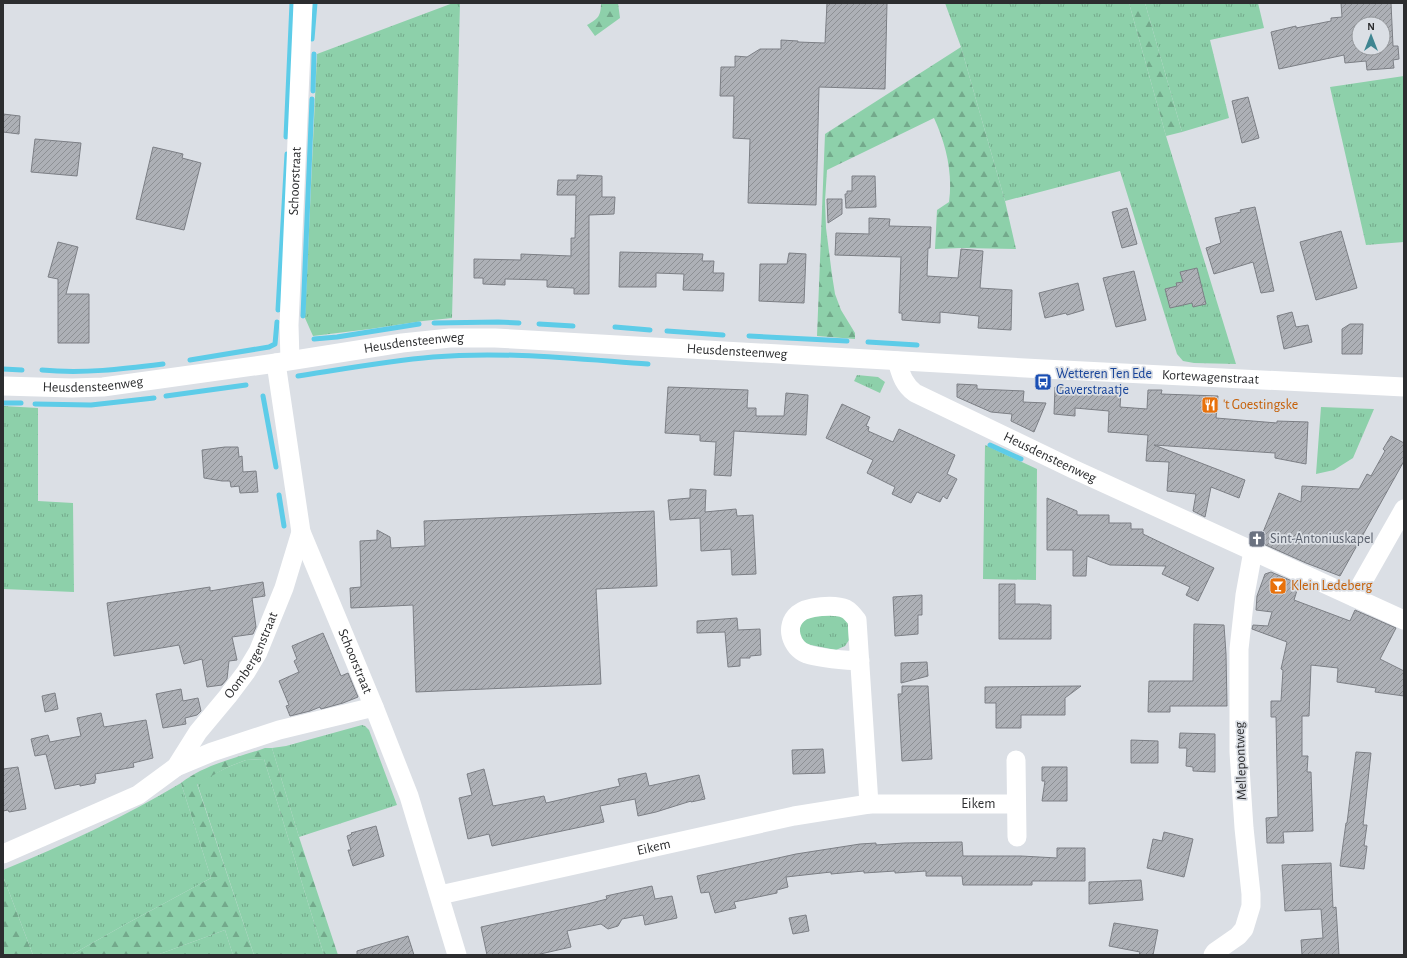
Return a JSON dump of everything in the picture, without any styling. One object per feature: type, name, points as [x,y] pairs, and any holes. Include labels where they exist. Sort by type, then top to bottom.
[{"type":"street","name":"Schoorstraat","points":[[303,3],[289,325],[283,361],[302,532],[409,796],[457,955]]},
{"type":"street","name":"Heusdensteenweg","points":[[3,386],[72,388],[103,387],[402,343],[450,338],[495,338],[897,361],[901,375],[907,387],[915,393],[1074,469],[1404,620]]},
{"type":"street","name":"Kortewagenstraat","points":[[897,361],[1404,387]]},
{"type":"street","points":[[1354,597],[1404,509]]},
{"type":"street","name":"Oombergenstraat","points":[[176,767],[198,732],[241,678],[258,652],[284,588],[302,532]]},
{"type":"street","name":"Mellepontweg","points":[[1213,955],[1244,930],[1251,906],[1239,752],[1239,649],[1245,595],[1253,551]]},
{"type":"street","points":[[860,661],[869,804]]},
{"type":"street","name":"Oombergenstraat","points":[[3,854],[138,795],[176,767],[212,752],[279,730],[374,707]]},
{"type":"street","name":"Eikem","points":[[1016,760],[1017,837]]},
{"type":"street","name":"Eikem","points":[[440,895],[794,816],[869,804],[1016,804]]},
{"type":"green space","points":[[453,3],[460,3],[452,318],[313,336],[305,318],[317,54]]},
{"type":"green space","points":[[601,3],[618,3],[620,18],[595,36],[587,25],[598,17]]},
{"type":"green space","points":[[945,3],[1129,3],[1166,136],[1236,364],[1194,363],[1183,361],[1177,354],[1120,171],[1005,201],[961,47]]},
{"type":"green space","points":[[1129,3],[1145,3],[1182,132],[1166,136]]},
{"type":"green space","points":[[1145,3],[1258,3],[1264,28],[1210,40],[1229,118],[1182,132]]},
{"type":"green space","points":[[961,47],[1005,201],[1016,249],[935,249],[937,210],[949,202],[950,180],[948,159],[934,118],[827,170],[825,201],[826,228],[835,294],[841,310],[855,333],[855,339],[817,336],[825,134]]},
{"type":"green space","points":[[1404,76],[1404,242],[1366,245],[1330,87]]},
{"type":"green space","points":[[857,375],[878,377],[885,382],[880,393],[854,381]]},
{"type":"green space","points":[[3,406],[38,408],[38,501],[73,503],[74,592],[3,589]]},
{"type":"green space","points":[[1321,407],[1374,409],[1353,458],[1334,470],[1316,474]]},
{"type":"green space","points":[[985,445],[1037,469],[1036,580],[983,579]]},
{"type":"green space","points":[[835,614],[842,616],[848,622],[849,640],[845,646],[836,650],[806,644],[799,635],[800,625],[804,618]]},
{"type":"green space","points":[[362,725],[369,730],[397,805],[299,837],[272,748],[286,746]]},
{"type":"green space","points":[[265,748],[272,748],[299,837],[338,955],[324,955],[264,759],[246,760],[228,767],[197,784],[254,955],[233,955],[225,930],[157,955],[71,955],[211,878],[181,783],[190,776],[211,766]]},
{"type":"green space","points":[[264,759],[324,955],[254,955],[197,783],[228,767],[246,760]]},
{"type":"green space","points":[[181,783],[211,878],[71,955],[33,955],[3,876],[3,870],[94,830]]},
{"type":"green space","points":[[3,876],[33,955],[3,955]]},
{"type":"green space","points":[[225,930],[233,955],[157,955]]},
{"type":"building","points":[[827,3],[887,3],[885,89],[819,87],[816,205],[748,203],[750,139],[733,138],[734,96],[720,96],[721,67],[735,67],[735,56],[747,57],[760,49],[781,49],[781,40],[825,43]]},
{"type":"building","points":[[1341,3],[1391,3],[1393,46],[1398,46],[1399,59],[1393,60],[1394,68],[1367,70],[1366,61],[1345,63],[1344,55],[1279,69],[1271,32],[1296,26],[1296,28],[1331,21],[1331,18],[1342,17]]},
{"type":"building","points":[[1248,97],[1259,138],[1242,143],[1232,101]]},
{"type":"building","points":[[3,114],[20,116],[19,134],[3,132]]},
{"type":"building","points":[[35,139],[81,143],[77,176],[31,172]]},
{"type":"building","points":[[153,147],[183,154],[182,158],[201,163],[184,230],[136,219]]},
{"type":"building","points":[[577,175],[602,176],[602,197],[615,197],[614,214],[589,215],[589,294],[574,294],[574,288],[547,287],[547,280],[505,279],[505,285],[483,284],[483,278],[474,278],[474,259],[521,260],[521,254],[571,256],[571,238],[575,238],[576,195],[557,195],[558,180],[577,180]]},
{"type":"building","points":[[852,176],[875,176],[876,207],[846,208],[845,194],[847,194],[847,191],[852,191]]},
{"type":"building","points":[[827,199],[842,199],[842,214],[828,223]]},
{"type":"building","points":[[1255,207],[1274,291],[1261,293],[1253,262],[1214,274],[1206,248],[1221,243],[1215,218]]},
{"type":"building","points":[[1127,208],[1137,244],[1122,248],[1112,212]]},
{"type":"building","points":[[869,218],[890,219],[889,226],[931,227],[930,248],[928,248],[927,276],[958,278],[961,249],[983,251],[980,288],[1012,290],[1011,330],[978,328],[979,316],[940,312],[940,323],[902,320],[902,313],[899,313],[901,257],[835,255],[836,233],[869,234]]},
{"type":"building","points":[[1341,231],[1357,288],[1316,300],[1300,242]]},
{"type":"building","points":[[58,242],[78,247],[66,294],[89,294],[89,343],[58,343],[58,279],[48,277]]},
{"type":"building","points":[[620,252],[703,254],[702,261],[714,261],[713,273],[724,273],[723,291],[683,290],[684,274],[656,273],[656,287],[619,287]]},
{"type":"building","points":[[789,253],[806,254],[804,303],[759,301],[760,264],[787,264]]},
{"type":"building","points":[[1197,268],[1206,304],[1193,307],[1192,303],[1170,308],[1165,289],[1177,286],[1176,283],[1183,282],[1180,272]]},
{"type":"building","points":[[1134,271],[1146,320],[1116,327],[1103,278]]},
{"type":"building","points":[[1078,283],[1084,310],[1067,315],[1066,313],[1045,318],[1039,293]]},
{"type":"building","points":[[1292,312],[1296,327],[1308,325],[1312,342],[1284,349],[1277,316]]},
{"type":"building","points":[[1350,324],[1363,324],[1362,354],[1342,354],[1342,329]]},
{"type":"building","points":[[957,384],[977,385],[977,389],[1024,391],[1023,402],[1046,403],[1034,432],[1011,421],[1012,414],[991,412],[957,397]]},
{"type":"building","points":[[668,387],[748,390],[747,408],[756,408],[756,416],[784,416],[786,393],[808,395],[806,435],[734,431],[731,476],[714,475],[716,442],[700,441],[700,435],[665,433]]},
{"type":"building","points":[[1055,387],[1121,391],[1120,407],[1147,409],[1148,390],[1162,390],[1161,394],[1218,396],[1216,418],[1277,423],[1277,421],[1308,422],[1306,464],[1275,458],[1275,453],[1154,445],[1245,480],[1239,498],[1211,487],[1205,517],[1193,511],[1196,494],[1167,491],[1169,462],[1146,461],[1148,435],[1108,432],[1109,411],[1075,408],[1075,416],[1054,414]]},
{"type":"building","points":[[842,404],[870,417],[866,426],[869,427],[868,431],[893,442],[899,429],[955,455],[947,474],[957,479],[947,499],[943,496],[940,502],[917,492],[911,503],[892,494],[895,487],[867,473],[873,460],[826,438]]},
{"type":"building","points":[[1391,436],[1404,443],[1404,461],[1340,576],[1259,542],[1279,493],[1301,502],[1302,486],[1359,489],[1367,474],[1371,476],[1385,451],[1383,449]]},
{"type":"building","points":[[238,447],[239,457],[242,456],[243,472],[256,471],[258,492],[240,493],[239,486],[231,487],[230,481],[204,478],[202,450]]},
{"type":"building","points":[[690,489],[706,490],[705,512],[736,509],[737,516],[753,515],[756,574],[732,575],[731,549],[701,551],[700,518],[670,520],[668,500],[690,498]]},
{"type":"building","points":[[1047,498],[1077,511],[1077,515],[1109,515],[1109,523],[1131,523],[1131,529],[1143,529],[1143,534],[1214,568],[1198,601],[1186,595],[1190,587],[1162,574],[1166,566],[1110,565],[1087,556],[1086,576],[1073,576],[1073,550],[1047,550]]},
{"type":"building","points":[[654,511],[657,586],[596,589],[601,684],[416,692],[413,605],[351,608],[350,588],[361,587],[360,541],[377,540],[377,530],[390,537],[391,548],[425,546],[424,521]]},
{"type":"building","points":[[1271,572],[1299,584],[1294,600],[1350,621],[1355,610],[1396,628],[1380,659],[1404,671],[1404,696],[1375,692],[1376,688],[1337,682],[1338,668],[1311,665],[1309,716],[1302,716],[1302,756],[1308,756],[1307,772],[1311,772],[1313,831],[1283,832],[1284,843],[1267,843],[1266,818],[1278,817],[1276,717],[1271,717],[1271,701],[1281,701],[1283,670],[1281,669],[1287,642],[1252,629],[1253,625],[1268,626],[1272,612],[1256,610],[1257,596],[1265,574]]},
{"type":"building","points":[[263,582],[265,596],[252,598],[256,627],[253,634],[232,637],[237,660],[229,661],[227,679],[222,685],[207,687],[202,659],[184,664],[179,645],[114,656],[107,603],[210,587],[210,591]]},
{"type":"building","points":[[999,584],[1015,584],[1015,604],[1051,605],[1051,639],[999,639]]},
{"type":"building","points":[[922,595],[922,615],[918,615],[918,634],[895,636],[893,597]]},
{"type":"building","points":[[737,618],[738,630],[760,629],[761,655],[750,656],[750,658],[740,658],[740,666],[728,667],[725,632],[697,633],[697,621]]},
{"type":"building","points":[[1194,624],[1224,625],[1227,706],[1170,706],[1170,712],[1148,712],[1149,681],[1193,681]]},
{"type":"building","points":[[323,633],[341,676],[348,673],[358,697],[343,703],[321,709],[320,707],[290,716],[286,706],[289,705],[279,681],[299,672],[294,661],[297,659],[292,646]]},
{"type":"building","points":[[927,662],[928,676],[901,683],[901,663]]},
{"type":"building","points":[[902,686],[928,686],[932,759],[902,761],[898,694],[902,694]]},
{"type":"building","points":[[1081,686],[1065,698],[1065,715],[1021,715],[1021,728],[996,728],[996,703],[985,703],[985,687]]},
{"type":"building","points":[[181,689],[183,701],[198,698],[201,711],[197,715],[185,718],[186,724],[163,728],[156,694]]},
{"type":"building","points":[[55,693],[58,709],[45,712],[42,696]]},
{"type":"building","points":[[101,713],[104,727],[146,720],[153,758],[133,763],[134,767],[95,774],[95,783],[80,786],[80,784],[55,789],[46,754],[35,756],[31,739],[48,735],[50,742],[81,736],[77,718]]},
{"type":"building","points":[[1180,733],[1215,734],[1215,772],[1193,771],[1193,767],[1186,766],[1187,748],[1179,748]]},
{"type":"building","points":[[1131,740],[1158,741],[1158,763],[1131,763]]},
{"type":"building","points":[[823,749],[825,773],[793,774],[792,750]]},
{"type":"building","points":[[1356,752],[1371,753],[1363,825],[1367,825],[1364,846],[1367,846],[1364,869],[1340,866]]},
{"type":"building","points":[[18,767],[26,809],[9,812],[8,810],[3,811],[3,769]]},
{"type":"building","points":[[1042,767],[1067,767],[1067,801],[1042,801],[1045,781],[1042,781]]},
{"type":"building","points":[[484,769],[493,806],[544,796],[546,803],[620,786],[618,779],[646,773],[649,786],[699,775],[705,799],[691,801],[638,816],[635,799],[600,806],[604,822],[492,846],[489,834],[468,839],[459,798],[472,795],[467,774]]},
{"type":"building","points":[[376,826],[384,856],[353,866],[348,850],[351,850],[347,836],[352,834],[351,833]]},
{"type":"building","points":[[1164,832],[1193,839],[1184,877],[1147,868],[1153,839],[1162,841]]},
{"type":"building","points":[[962,842],[963,856],[1021,856],[1057,858],[1057,848],[1085,848],[1085,881],[1032,881],[1032,885],[963,885],[962,876],[926,876],[926,871],[864,873],[864,871],[831,874],[831,872],[786,877],[788,887],[777,890],[777,893],[734,902],[736,908],[715,913],[709,892],[701,893],[697,876],[796,854],[860,844],[876,843],[876,845]]},
{"type":"building","points":[[1331,863],[1333,908],[1336,907],[1339,955],[1302,955],[1301,940],[1323,938],[1321,909],[1285,911],[1282,865]]},
{"type":"building","points":[[1141,880],[1143,900],[1089,904],[1089,882]]},
{"type":"building","points":[[652,886],[655,899],[672,896],[677,918],[645,925],[643,915],[622,919],[618,926],[608,929],[601,924],[567,931],[571,947],[536,955],[487,955],[481,927],[587,904],[607,899],[606,896]]},
{"type":"building","points":[[806,915],[809,931],[793,934],[789,918]]},
{"type":"building","points":[[1114,923],[1158,930],[1153,955],[1139,955],[1140,952],[1109,946]]},
{"type":"building","points":[[408,936],[414,955],[357,955],[357,951]]},
{"type":"waterway","points":[[286,137],[292,3]]},
{"type":"waterway","points":[[312,39],[315,3]]},
{"type":"waterway","points":[[313,91],[314,54]]},
{"type":"waterway","points":[[303,316],[312,99]]},
{"type":"waterway","points":[[278,310],[287,154]]},
{"type":"waterway","points":[[190,360],[269,347],[275,344],[277,322]]},
{"type":"waterway","points":[[434,323],[519,323]]},
{"type":"waterway","points":[[314,339],[337,337],[419,324]]},
{"type":"waterway","points":[[539,324],[573,326]]},
{"type":"waterway","points":[[615,327],[650,330]]},
{"type":"waterway","points":[[667,331],[723,335]]},
{"type":"waterway","points":[[749,336],[847,341]]},
{"type":"waterway","points":[[868,342],[917,345]]},
{"type":"waterway","points":[[298,376],[366,365],[460,355],[540,356],[648,364]]},
{"type":"waterway","points":[[42,370],[88,371],[163,364]]},
{"type":"waterway","points":[[3,369],[22,370]]},
{"type":"waterway","points":[[166,396],[246,385]]},
{"type":"waterway","points":[[263,396],[276,467]]},
{"type":"waterway","points":[[35,404],[91,405],[154,398]]},
{"type":"waterway","points":[[3,403],[21,403]]},
{"type":"waterway","points":[[990,445],[1021,459]]},
{"type":"waterway","points":[[279,495],[284,526]]},
{"type":"place","name":"Wetteren Ten Ede Gaverstraatje","points":[[1043,382]]},
{"type":"place","name":"'t Goestingske","points":[[1210,405]]},
{"type":"place","name":"Sint-Antoniuskapel","points":[[1257,539]]},
{"type":"place","name":"Klein Ledeberg","points":[[1278,586]]}]
